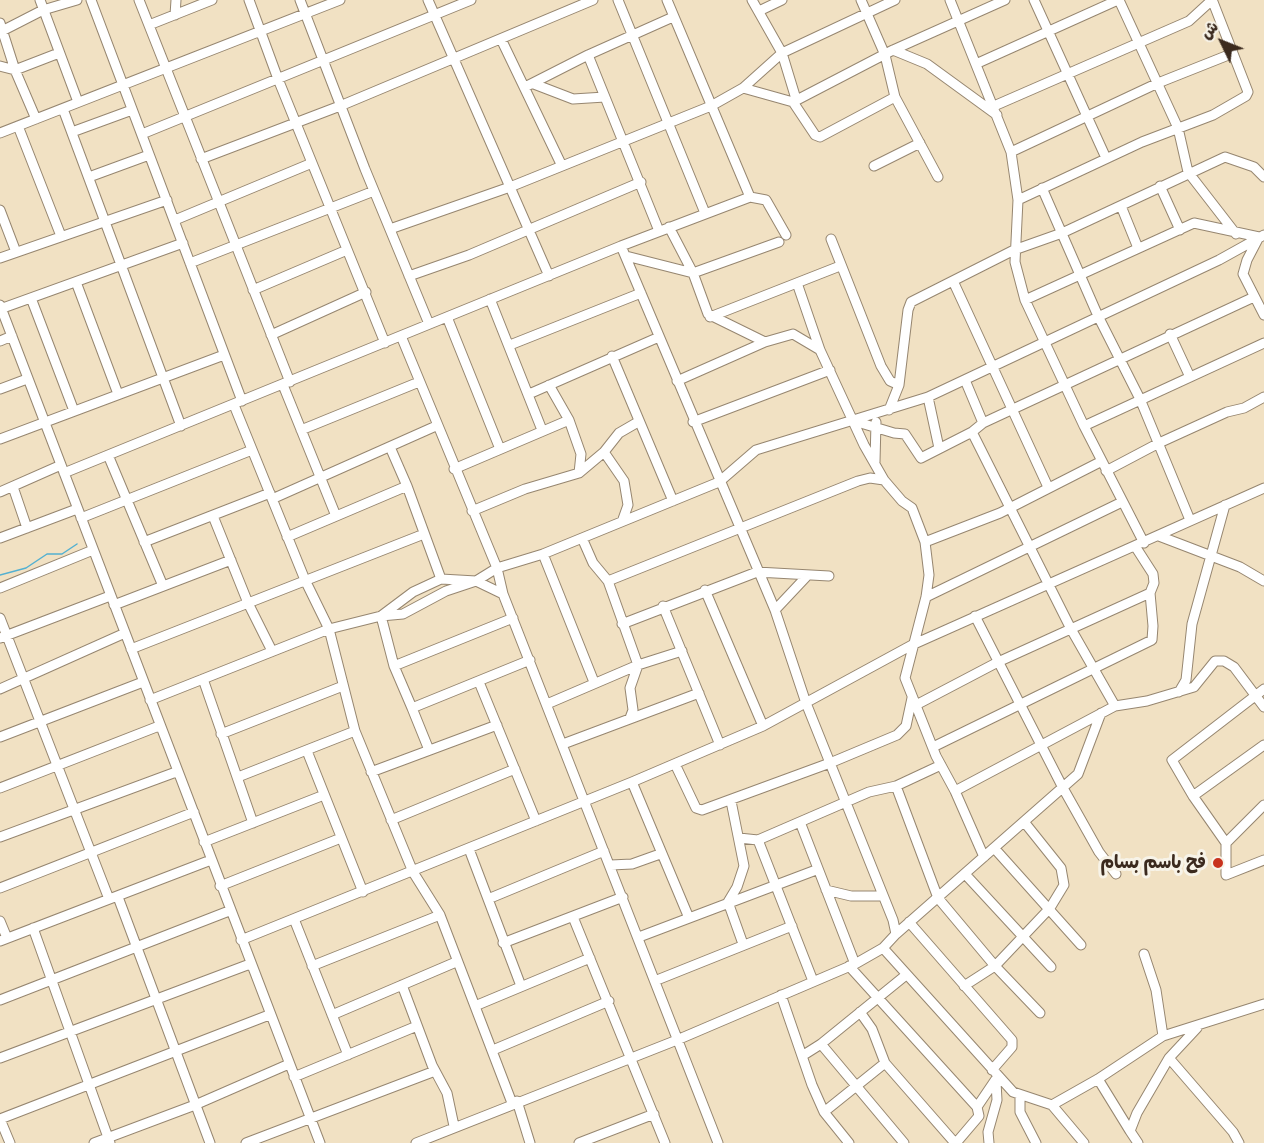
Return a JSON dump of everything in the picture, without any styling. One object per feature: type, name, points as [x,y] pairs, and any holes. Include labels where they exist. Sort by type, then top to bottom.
[{"type":"street","points":[[40,0],[78,102]]},
{"type":"street","points":[[36,119],[15,70],[1,29],[43,10],[77,0]]},
{"type":"street","points":[[91,0],[224,355],[252,450],[305,580],[329,629],[355,732],[413,872],[440,915],[456,962],[530,1143]]},
{"type":"street","points":[[139,0],[271,335],[301,430],[336,516]]},
{"type":"street","points":[[175,15],[176,0]]},
{"type":"street","points":[[149,25],[212,0]]},
{"type":"street","points":[[249,0],[278,80],[385,343]]},
{"type":"street","points":[[300,0],[340,106],[429,324]]},
{"type":"street","points":[[0,133],[340,0]]},
{"type":"street","points":[[428,0],[549,276]]},
{"type":"street","points":[[142,134],[471,0]]},
{"type":"street","points":[[201,159],[340,106],[454,56],[501,39],[571,4],[593,0]]},
{"type":"street","points":[[618,0],[705,213]]},
{"type":"street","points":[[667,0],[750,197]]},
{"type":"street","points":[[752,0],[782,53],[794,100],[815,135],[820,137],[895,97]]},
{"type":"street","points":[[759,11],[782,0]]},
{"type":"street","points":[[861,0],[889,53],[895,97],[938,177]]},
{"type":"street","points":[[390,229],[510,187],[623,139],[711,106],[743,88],[782,53],[896,0]]},
{"type":"street","points":[[933,747],[1152,640],[1154,626],[1150,592],[1154,584],[1153,574],[1122,502],[1025,300],[1016,274],[1014,250],[1018,200],[1011,152],[978,63],[950,0]]},
{"type":"street","points":[[743,88],[794,100],[1005,0]]},
{"type":"street","points":[[1034,0],[1106,158]]},
{"type":"street","points":[[978,63],[1119,0],[1178,128],[1188,172],[1236,234]]},
{"type":"street","points":[[996,111],[1069,73],[1189,21],[1213,1],[1231,54],[1248,94],[1213,115],[1106,158],[1018,200]]},
{"type":"street","points":[[529,86],[588,55],[632,38],[673,17]]},
{"type":"street","points":[[501,39],[529,86],[561,164]]},
{"type":"street","points":[[0,66],[15,70],[59,53]]},
{"type":"street","points":[[889,53],[927,64],[996,111]]},
{"type":"street","points":[[1011,152],[1158,83],[1231,54]]},
{"type":"street","points":[[588,55],[659,231]]},
{"type":"street","points":[[529,86],[573,99],[605,97]]},
{"type":"street","points":[[63,109],[181,426]]},
{"type":"street","points":[[72,132],[132,110]]},
{"type":"street","points":[[18,126],[61,237]]},
{"type":"street","points":[[874,166],[920,143]]},
{"type":"street","points":[[88,177],[149,155]]},
{"type":"street","points":[[889,410],[899,385],[908,310],[911,302],[1014,250],[1121,206],[1188,172],[1225,157],[1254,167],[1264,177]]},
{"type":"street","points":[[175,220],[312,164]]},
{"type":"street","points":[[409,276],[469,255],[528,228],[641,182]]},
{"type":"street","points":[[1160,186],[1180,230]]},
{"type":"street","points":[[1042,188],[1098,316],[1140,399],[1190,520]]},
{"type":"street","points":[[190,263],[374,191]]},
{"type":"street","points":[[0,492],[108,455],[669,226],[750,197],[766,200],[786,235]]},
{"type":"street","points":[[0,258],[167,200]]},
{"type":"street","points":[[1121,206],[1138,248]]},
{"type":"street","points":[[0,210],[16,252]]},
{"type":"street","points":[[1025,300],[1198,223],[1236,234],[1262,236]]},
{"type":"street","points":[[669,226],[693,273],[710,317],[765,342]]},
{"type":"street","points":[[1262,236],[1244,268],[1245,278],[1264,315]]},
{"type":"street","points":[[150,700],[329,629],[381,616],[403,614],[446,591],[476,581],[497,568],[543,554],[623,519],[719,482],[756,450],[928,397],[1219,260],[1262,236]]},
{"type":"street","points":[[831,239],[886,376],[899,385]]},
{"type":"street","points":[[183,243],[0,308],[176,772],[194,812],[229,912],[320,1143]]},
{"type":"street","points":[[626,256],[693,273],[779,243]]},
{"type":"street","points":[[621,246],[693,422],[775,610],[806,703],[847,801],[896,934]]},
{"type":"street","points":[[253,290],[347,250]]},
{"type":"street","points":[[710,317],[840,266]]},
{"type":"street","points":[[953,281],[1048,487]]},
{"type":"street","points":[[76,282],[118,394]]},
{"type":"street","points":[[797,283],[820,350],[875,465],[884,480],[902,501],[912,508],[925,542],[929,575],[926,597],[905,678],[933,747],[984,857]]},
{"type":"street","points":[[271,335],[366,292]]},
{"type":"street","points":[[510,345],[641,293]]},
{"type":"street","points":[[854,421],[905,434],[921,458],[972,432],[983,423],[1170,334],[1254,297]]},
{"type":"street","points":[[32,298],[74,411]]},
{"type":"street","points":[[490,299],[542,430]]},
{"type":"street","points":[[447,317],[500,449]]},
{"type":"street","points":[[676,381],[765,342],[793,334],[820,350]]},
{"type":"street","points":[[1170,334],[1190,377]]},
{"type":"street","points":[[0,341],[12,336]]},
{"type":"street","points":[[401,336],[436,426],[497,568],[503,594],[657,980],[677,1040],[718,1143]]},
{"type":"street","points":[[529,394],[612,356],[659,338]]},
{"type":"street","points":[[1084,426],[1264,343]]},
{"type":"street","points":[[0,439],[224,355]]},
{"type":"street","points":[[612,356],[673,501]]},
{"type":"street","points":[[693,422],[830,370]]},
{"type":"street","points":[[0,389],[27,379]]},
{"type":"street","points":[[965,380],[983,423]]},
{"type":"street","points":[[301,430],[419,382]]},
{"type":"street","points":[[549,385],[569,420],[581,454],[579,473]]},
{"type":"street","points":[[928,397],[939,448]]},
{"type":"street","points":[[1106,471],[1159,443],[1264,397]]},
{"type":"street","points":[[875,465],[877,414]]},
{"type":"street","points":[[454,469],[569,420]]},
{"type":"street","points":[[472,511],[525,489],[579,473],[604,452],[619,433],[638,422]]},
{"type":"street","points":[[144,542],[321,478],[436,426]]},
{"type":"street","points":[[972,432],[1071,629],[1115,706]]},
{"type":"street","points":[[390,447],[407,486],[441,579]]},
{"type":"street","points":[[0,538],[126,500],[252,450]]},
{"type":"street","points":[[604,452],[624,481],[628,505],[623,519]]},
{"type":"street","points":[[108,455],[163,586]]},
{"type":"street","points":[[925,542],[1009,509],[1102,461]]},
{"type":"street","points":[[608,581],[864,478],[884,480]]},
{"type":"street","points":[[287,537],[407,486]]},
{"type":"street","points":[[13,487],[27,528]]},
{"type":"street","points":[[241,940],[413,872],[720,745],[763,726],[912,645],[1264,488]]},
{"type":"street","points":[[926,597],[1122,502]]},
{"type":"street","points":[[1179,692],[1186,680],[1192,624],[1225,505]]},
{"type":"street","points":[[213,516],[248,603],[272,651]]},
{"type":"street","points":[[130,649],[424,534]]},
{"type":"street","points":[[1159,536],[1211,555],[1264,581]]},
{"type":"street","points":[[582,538],[593,563],[608,581],[638,665],[630,688],[633,710],[630,718]]},
{"type":"street","points":[[0,588],[93,550]]},
{"type":"street","points":[[543,554],[594,682]]},
{"type":"street","points":[[3,637],[112,600],[163,586],[231,560]]},
{"type":"street","points":[[622,624],[663,606],[757,572],[829,576]]},
{"type":"street","points":[[775,610],[807,576]]},
{"type":"street","points":[[381,616],[413,592],[441,579],[476,581],[503,594]]},
{"type":"street","points":[[705,590],[763,726]]},
{"type":"street","points":[[675,764],[698,810],[731,801],[830,763],[902,732],[914,702],[1150,592]]},
{"type":"street","points":[[663,606],[720,745]]},
{"type":"street","points":[[381,616],[394,666],[429,750]]},
{"type":"street","points":[[975,616],[1063,788],[1099,852],[1116,874]]},
{"type":"street","points":[[0,618],[3,637],[24,680],[92,853],[138,948],[174,1052],[210,1143]]},
{"type":"street","points":[[394,666],[513,618]]},
{"type":"street","points":[[0,689],[125,633]]},
{"type":"street","points":[[547,704],[594,682],[682,651]]},
{"type":"street","points":[[412,708],[530,660]]},
{"type":"street","points":[[955,791],[1101,712],[1115,706],[1179,692],[1199,684],[1212,663],[1219,660],[1234,667],[1260,692],[1264,706]]},
{"type":"street","points":[[203,679],[253,823]]},
{"type":"street","points":[[0,737],[143,682]]},
{"type":"street","points":[[479,682],[536,821]]},
{"type":"street","points":[[221,734],[343,686]]},
{"type":"street","points":[[1260,692],[1172,760],[1193,796],[1226,843],[1228,875],[1264,860]]},
{"type":"street","points":[[563,744],[699,693]]},
{"type":"street","points":[[416,1143],[434,1139],[454,1126],[677,1040],[852,965],[883,948],[909,922],[1025,823],[1082,769],[1101,712]]},
{"type":"street","points":[[371,772],[497,725]]},
{"type":"street","points":[[0,788],[159,726]]},
{"type":"street","points":[[238,777],[355,732]]},
{"type":"street","points":[[1193,796],[1264,745]]},
{"type":"street","points":[[307,751],[363,892]]},
{"type":"street","points":[[739,838],[758,840],[847,801],[876,790],[896,786],[941,765]]},
{"type":"street","points":[[391,820],[514,769]]},
{"type":"street","points":[[0,837],[176,772]]},
{"type":"street","points":[[632,782],[660,854],[689,918]]},
{"type":"street","points":[[896,786],[938,898],[995,966],[1040,1012]]},
{"type":"street","points":[[204,842],[324,795]]},
{"type":"street","points":[[728,902],[737,887],[744,866],[731,801]]},
{"type":"street","points":[[1226,843],[1264,805]]},
{"type":"street","points":[[0,888],[194,812]]},
{"type":"street","points":[[800,822],[852,965],[877,998],[978,1107]]},
{"type":"street","points":[[964,986],[995,966],[1050,908],[1064,885],[1065,877],[1061,868],[1025,823]]},
{"type":"street","points":[[220,886],[341,838]]},
{"type":"street","points":[[758,840],[813,981]]},
{"type":"street","points":[[469,849],[521,986]]},
{"type":"street","points":[[995,849],[1081,945]]},
{"type":"street","points":[[488,899],[604,850]]},
{"type":"street","points":[[611,865],[632,864],[660,854]]},
{"type":"street","points":[[0,921],[3,940],[211,860]]},
{"type":"street","points":[[617,881],[632,864]]},
{"type":"street","points":[[639,937],[816,870]]},
{"type":"street","points":[[965,874],[1021,938],[1051,967]]},
{"type":"street","points":[[826,890],[851,896],[883,896]]},
{"type":"street","points":[[503,943],[623,897]]},
{"type":"street","points":[[728,902],[743,944]]},
{"type":"street","points":[[0,1000],[229,912]]},
{"type":"street","points":[[312,966],[440,915]]},
{"type":"street","points":[[573,917],[632,1056],[665,1143]]},
{"type":"street","points":[[294,919],[348,1055]]},
{"type":"street","points":[[860,1012],[872,1029],[885,1063],[955,1143],[979,1116],[978,1107],[1013,1043],[909,922]]},
{"type":"street","points":[[657,980],[792,926]]},
{"type":"street","points":[[33,928],[110,1140]]},
{"type":"street","points":[[883,948],[995,1076],[1012,1092],[1052,1105],[1084,1143]]},
{"type":"street","points":[[1144,954],[1156,990],[1162,1036]]},
{"type":"street","points":[[475,1006],[590,958]]},
{"type":"street","points":[[332,1015],[456,962]]},
{"type":"street","points":[[1,1056],[250,964]]},
{"type":"street","points":[[802,1056],[821,1044],[906,975]]},
{"type":"street","points":[[402,985],[435,1071],[447,1093],[454,1126]]},
{"type":"street","points":[[781,994],[812,1085],[824,1112],[842,1142]]},
{"type":"street","points":[[493,1050],[609,1001]]},
{"type":"street","points":[[1052,1105],[1098,1079],[1162,1036],[1264,1004]]},
{"type":"street","points":[[10,1143],[0,1119],[269,1015]]},
{"type":"street","points":[[294,1077],[417,1026]]},
{"type":"street","points":[[1130,1131],[1145,1097],[1169,1058],[1199,1026]]},
{"type":"street","points":[[821,1044],[904,1143]]},
{"type":"street","points":[[1169,1058],[1233,1132],[1239,1143]]},
{"type":"street","points":[[824,1112],[885,1063]]},
{"type":"street","points":[[94,1143],[110,1140],[289,1064]]},
{"type":"street","points":[[246,1143],[435,1071]]},
{"type":"street","points":[[989,1143],[988,1132],[997,1100],[995,1076]]},
{"type":"street","points":[[1098,1079],[1138,1143]]},
{"type":"street","points":[[1020,1096],[1020,1112],[1036,1143]]},
{"type":"street","points":[[579,1143],[654,1114]]},
{"type":"waterway","points":[[0,575],[26,568],[47,554],[62,554],[77,544]]},
{"type":"place","name":"فح باسم بسام","points":[[1218,863]]}]
